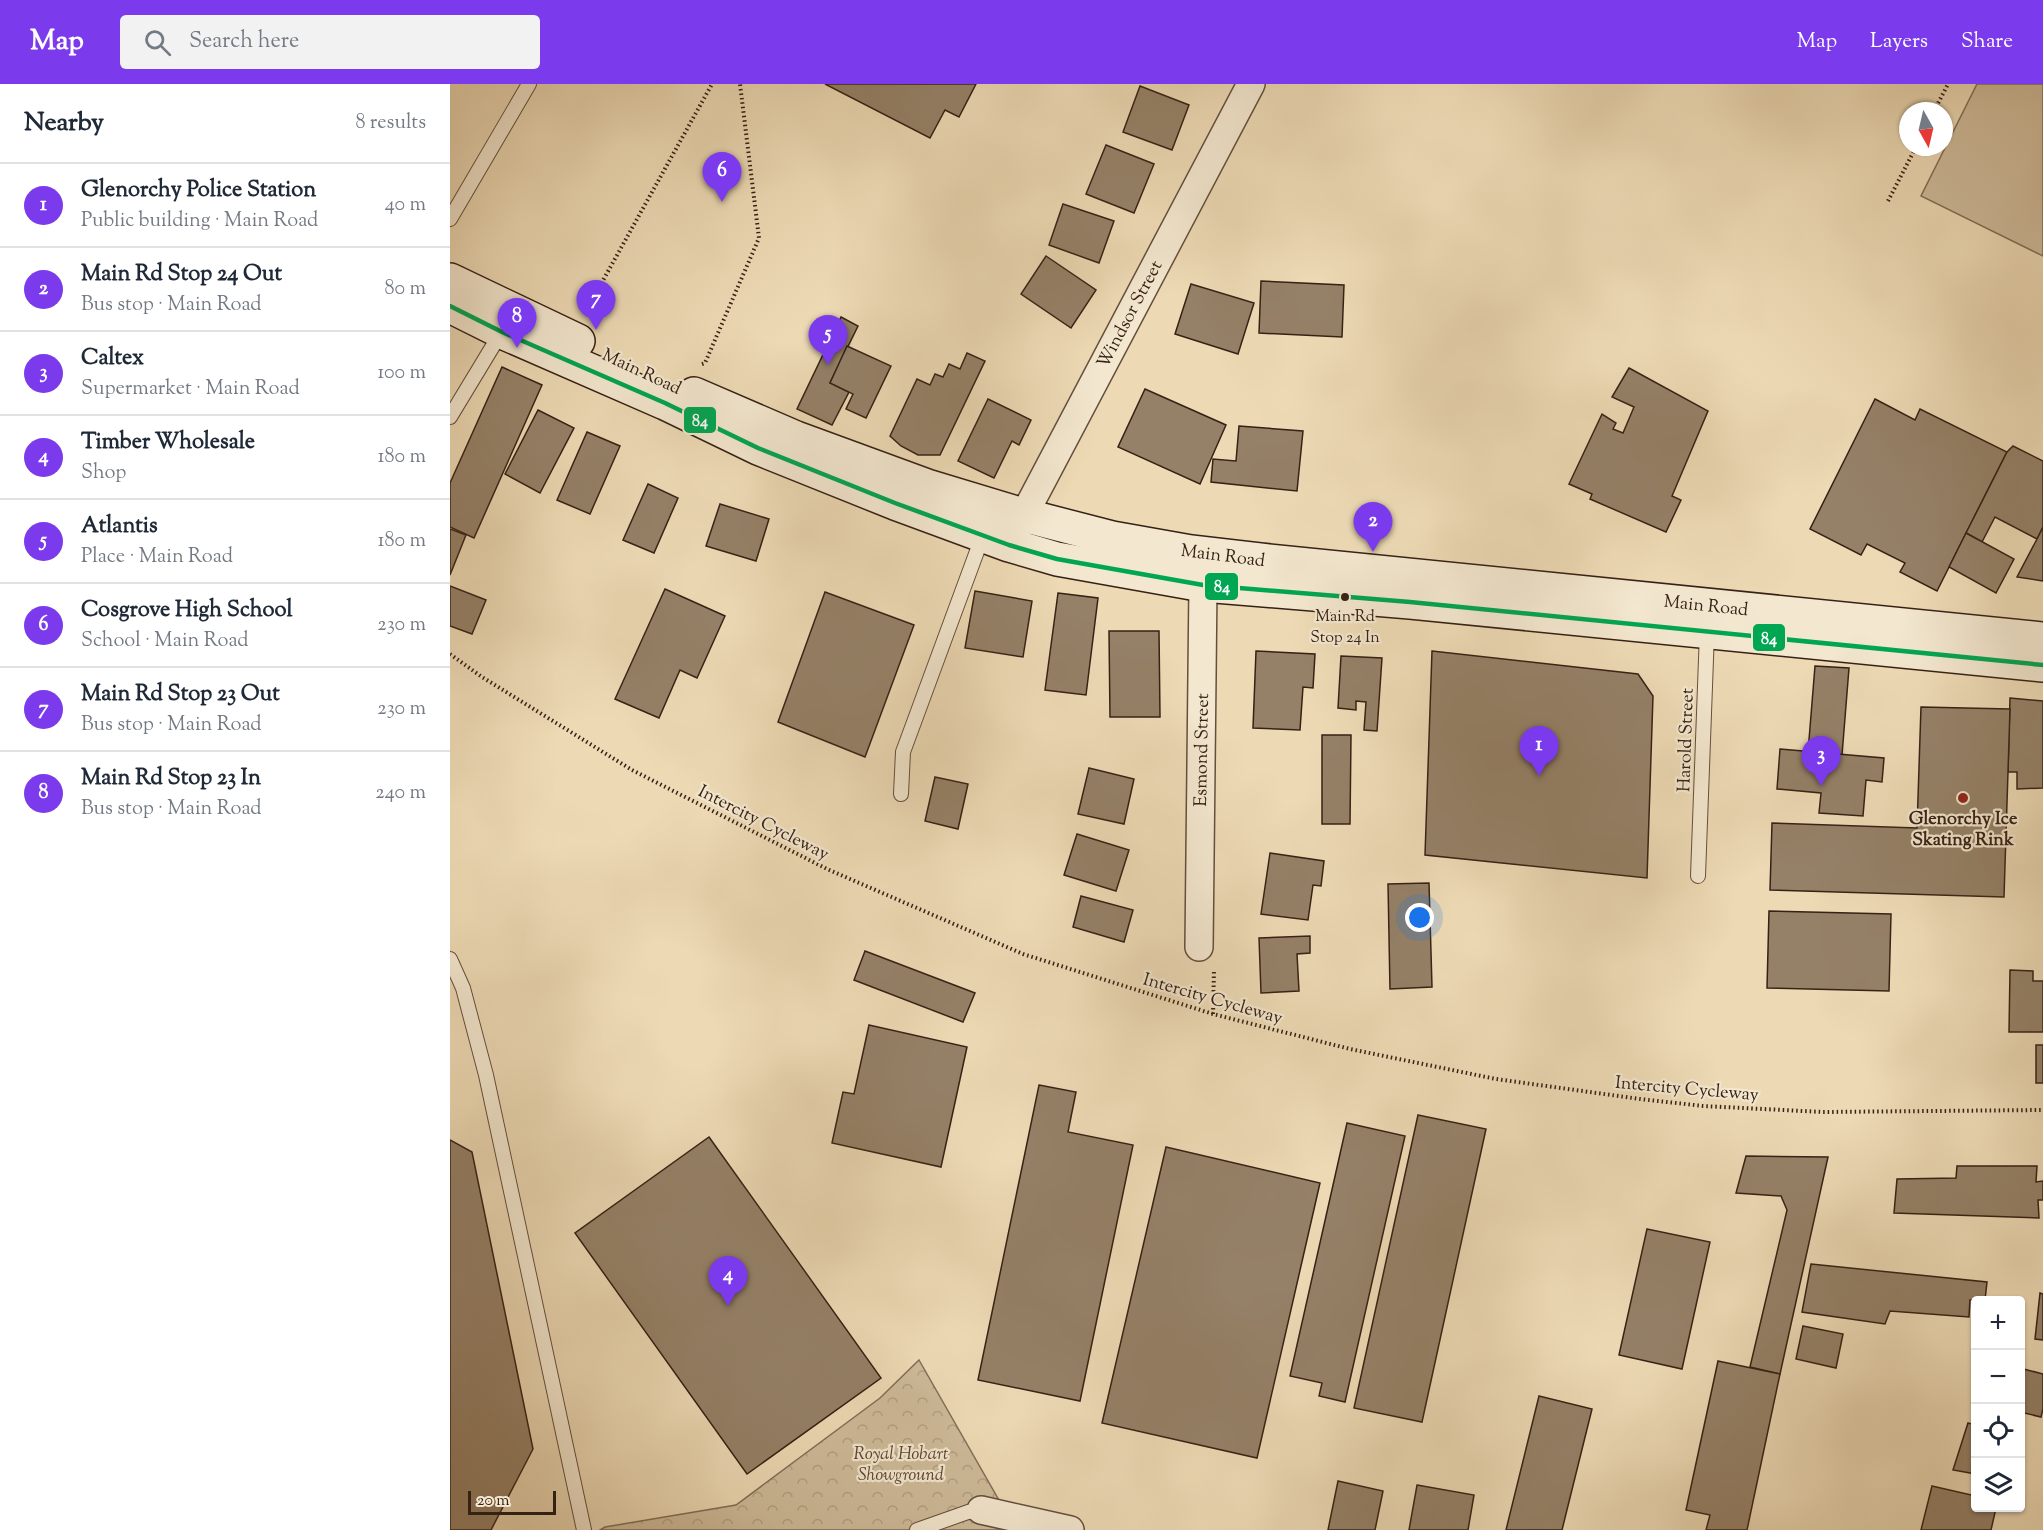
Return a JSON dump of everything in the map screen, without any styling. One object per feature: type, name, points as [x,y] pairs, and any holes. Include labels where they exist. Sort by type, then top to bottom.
[{"type":"main road","name":"Main Road","points":[[450,280],[508,322],[758,448],[895,503],[996,540],[1057,559],[1206,570],[1707,619],[2043,639]]},
{"type":"main road","name":"Main Road","points":[[450,306],[571,338],[796,438],[927,486],[1023,515],[1112,538],[1206,570]]},
{"type":"main road","name":"Main Road","points":[[1707,619],[2043,665]]},
{"type":"street","name":"Windsor Street","points":[[996,540],[1023,515],[1251,84]]},
{"type":"street","name":"Esmond Street","points":[[1198,947],[1206,570]]},
{"type":"street","points":[[981,1510],[1070,1530]]},
{"type":"lane","points":[[450,219],[529,84]]},
{"type":"lane","points":[[450,417],[508,322]]},
{"type":"lane","points":[[901,794],[903,752],[996,540]]},
{"type":"lane","name":"Harold Street","points":[[1698,876],[1707,619]]},
{"type":"lane","points":[[450,959],[463,988],[486,1075],[584,1530]]},
{"type":"lane","points":[[918,1530],[968,1512],[981,1510]]},
{"type":"path","points":[[571,338],[712,84]]},
{"type":"path","points":[[696,365],[705,363],[759,238],[740,84]]},
{"type":"path","points":[[1939,102],[1948,84]]},
{"type":"path","points":[[1888,201],[1911,156]]},
{"type":"path","name":"Intercity Cycleway","points":[[450,654],[482,677],[632,770],[827,869],[1023,954],[1213,1014],[1350,1049],[1496,1079],[1640,1099],[1703,1106],[1823,1112],[2043,1110]]},
{"type":"path","points":[[1198,947],[1215,971],[1213,1014]]},
{"type":"green space","points":[[1977,84],[2043,84],[2043,256],[1921,196],[1941,156],[1953,156],[1953,132]]},
{"type":"green space","name":"Royal Hobart Showground","points":[[919,1360],[1016,1530],[600,1530],[605,1527],[736,1505],[880,1398]]},
{"type":"building","points":[[825,84],[976,84],[959,117],[945,110],[930,138]]},
{"type":"building","points":[[1140,86],[1189,105],[1172,150],[1123,132]]},
{"type":"building","points":[[1106,145],[1154,164],[1134,213],[1086,194]]},
{"type":"building","points":[[1063,204],[1114,221],[1099,263],[1049,245]]},
{"type":"building","points":[[1046,256],[1096,290],[1071,328],[1021,294]]},
{"type":"building","points":[[1261,281],[1344,285],[1342,337],[1259,333]]},
{"type":"building","points":[[1191,284],[1254,303],[1238,354],[1175,334]]},
{"type":"building","points":[[841,317],[858,326],[830,383],[849,392],[832,425],[797,409]]},
{"type":"building","points":[[847,346],[891,366],[866,418],[846,409],[853,394],[830,383]]},
{"type":"building","points":[[967,353],[985,361],[940,455],[918,455],[901,446],[890,436],[917,379],[930,385],[935,374],[943,377],[949,364],[960,369]]},
{"type":"building","points":[[502,367],[542,385],[474,538],[450,527],[450,483]]},
{"type":"building","points":[[1629,368],[1708,411],[1672,496],[1681,500],[1666,532],[1590,499],[1592,494],[1569,484],[1602,414],[1616,423],[1613,429],[1623,433],[1634,407],[1612,397]]},
{"type":"building","points":[[1145,389],[1226,425],[1200,484],[1118,447]]},
{"type":"building","points":[[988,399],[1031,420],[1019,445],[1012,441],[994,478],[958,461]]},
{"type":"building","points":[[1875,399],[1915,420],[1920,409],[2007,452],[1937,591],[1900,572],[1905,563],[1867,544],[1861,555],[1810,529]]},
{"type":"building","points":[[538,410],[574,428],[540,493],[505,474]]},
{"type":"building","points":[[1239,426],[1303,431],[1297,491],[1211,482],[1213,459],[1236,461]]},
{"type":"building","points":[[587,432],[620,446],[590,514],[557,500]]},
{"type":"building","points":[[2013,446],[2043,461],[2043,527],[2037,539],[1995,517],[1982,542],[1966,533],[2007,452]]},
{"type":"building","points":[[648,484],[678,498],[654,553],[623,540]]},
{"type":"building","points":[[720,504],[769,519],[756,561],[706,546]]},
{"type":"building","points":[[2043,527],[2043,581],[2017,577],[2037,539]]},
{"type":"building","points":[[450,529],[466,535],[450,575]]},
{"type":"building","points":[[1966,533],[2014,559],[1996,593],[1949,567]]},
{"type":"building","points":[[450,586],[486,600],[472,634],[450,626]]},
{"type":"building","points":[[665,589],[725,616],[697,678],[680,670],[659,718],[615,699]]},
{"type":"building","points":[[975,591],[1032,601],[1023,657],[965,648]]},
{"type":"building","points":[[825,592],[914,625],[865,757],[778,722]]},
{"type":"building","points":[[1058,593],[1098,598],[1086,695],[1045,690]]},
{"type":"building","points":[[1109,631],[1159,631],[1160,717],[1110,717]]},
{"type":"building","points":[[1256,651],[1315,654],[1313,688],[1303,687],[1300,730],[1253,728]]},
{"type":"building","points":[[1432,651],[1638,674],[1653,696],[1647,878],[1425,855]]},
{"type":"building","points":[[1341,656],[1382,658],[1377,731],[1364,730],[1366,702],[1356,701],[1356,710],[1338,708]]},
{"type":"building","points":[[1815,666],[1849,668],[1842,755],[1808,752]]},
{"type":"building","points":[[2010,698],[2043,701],[2043,788],[2017,789],[2017,772],[2008,772]]},
{"type":"building","name":"Glenorchy Ice Skating Rink","points":[[1921,707],[2010,709],[2004,897],[1770,890],[1772,823],[1917,828]]},
{"type":"building","points":[[1322,735],[1351,735],[1350,824],[1322,824]]},
{"type":"building","points":[[1780,749],[1884,758],[1882,782],[1866,780],[1863,816],[1819,813],[1821,793],[1777,789]]},
{"type":"building","points":[[1089,768],[1134,779],[1124,824],[1078,814]]},
{"type":"building","points":[[935,777],[968,784],[958,829],[925,821]]},
{"type":"building","points":[[1077,834],[1129,850],[1116,891],[1064,875]]},
{"type":"building","points":[[1270,853],[1324,861],[1321,886],[1313,885],[1308,920],[1261,914]]},
{"type":"building","points":[[1429,883],[1432,987],[1390,989],[1388,884]]},
{"type":"building","points":[[1081,896],[1133,910],[1124,942],[1073,927]]},
{"type":"building","points":[[1769,911],[1891,914],[1889,991],[1767,988]]},
{"type":"building","points":[[1310,936],[1310,953],[1297,954],[1299,991],[1261,993],[1259,938]]},
{"type":"building","points":[[865,951],[975,993],[963,1022],[854,980]]},
{"type":"building","points":[[2010,970],[2033,971],[2033,981],[2043,981],[2043,1032],[2009,1032]]},
{"type":"building","points":[[869,1025],[967,1047],[941,1167],[832,1143],[843,1092],[854,1094]]},
{"type":"building","points":[[2036,1045],[2043,1045],[2043,1083],[2036,1083]]},
{"type":"building","points":[[1039,1085],[1076,1092],[1068,1132],[1133,1145],[1080,1401],[978,1380]]},
{"type":"building","points":[[1418,1115],[1486,1129],[1422,1422],[1354,1408]]},
{"type":"building","points":[[1347,1123],[1405,1136],[1345,1402],[1319,1396],[1322,1383],[1290,1376]]},
{"type":"building","points":[[709,1137],[881,1378],[747,1474],[575,1233]]},
{"type":"building","points":[[450,1140],[472,1152],[533,1449],[491,1530],[450,1530]]},
{"type":"building","points":[[1166,1147],[1320,1183],[1257,1458],[1102,1423]]},
{"type":"building","points":[[1746,1156],[1828,1157],[1780,1374],[1750,1367],[1787,1210],[1781,1196],[1736,1193]]},
{"type":"building","points":[[1957,1166],[2037,1166],[2036,1182],[2043,1181],[2043,1200],[2038,1200],[2039,1218],[1894,1213],[1897,1179],[1956,1178]]},
{"type":"building","points":[[1647,1229],[1710,1242],[1682,1369],[1619,1355]]},
{"type":"building","points":[[1811,1264],[1987,1282],[1985,1296],[1971,1296],[1969,1317],[1890,1311],[1885,1324],[1802,1312]]},
{"type":"building","points":[[2040,1293],[2043,1294],[2043,1340],[2035,1339]]},
{"type":"building","points":[[1803,1326],[1843,1334],[1836,1368],[1796,1359]]},
{"type":"building","points":[[1718,1361],[1780,1374],[1747,1530],[1706,1530],[1710,1515],[1686,1510]]},
{"type":"building","points":[[2025,1369],[2043,1374],[2041,1417],[2025,1413]]},
{"type":"building","points":[[1539,1396],[1592,1409],[1562,1530],[1506,1530]]},
{"type":"building","points":[[1968,1423],[1971,1424],[1971,1473],[1953,1470]]},
{"type":"building","points":[[1338,1481],[1383,1491],[1375,1530],[1328,1530]]},
{"type":"building","points":[[1417,1485],[1474,1495],[1468,1530],[1409,1530]]},
{"type":"building","points":[[1932,1486],[1971,1495],[1971,1512],[1995,1512],[1991,1530],[1921,1530]]},
{"type":"transit line","name":"84","points":[[450,306],[502,332],[665,403],[758,448],[895,503],[1009,545],[1057,559],[1203,585],[1410,602],[2043,665]]},
{"type":"place","name":"Cosgrove High School","points":[[722,202]]},
{"type":"place","name":"Main Rd Stop 23 Out","points":[[596,330]]},
{"type":"place","name":"Main Rd Stop 23 In","points":[[517,348]]},
{"type":"place","name":"Atlantis","points":[[828,365]]},
{"type":"place","name":"Main Rd Stop 24 Out","points":[[1373,552]]},
{"type":"place","name":"Main Rd Stop 24 In","points":[[1345,597]]},
{"type":"place","name":"Glenorchy Police Station","points":[[1539,776]]},
{"type":"place","name":"Caltex","points":[[1821,786]]},
{"type":"place","name":"Glenorchy Ice Skating Rink","points":[[1963,798]]},
{"type":"place","name":"Timber Wholesale","points":[[728,1306]]}]
